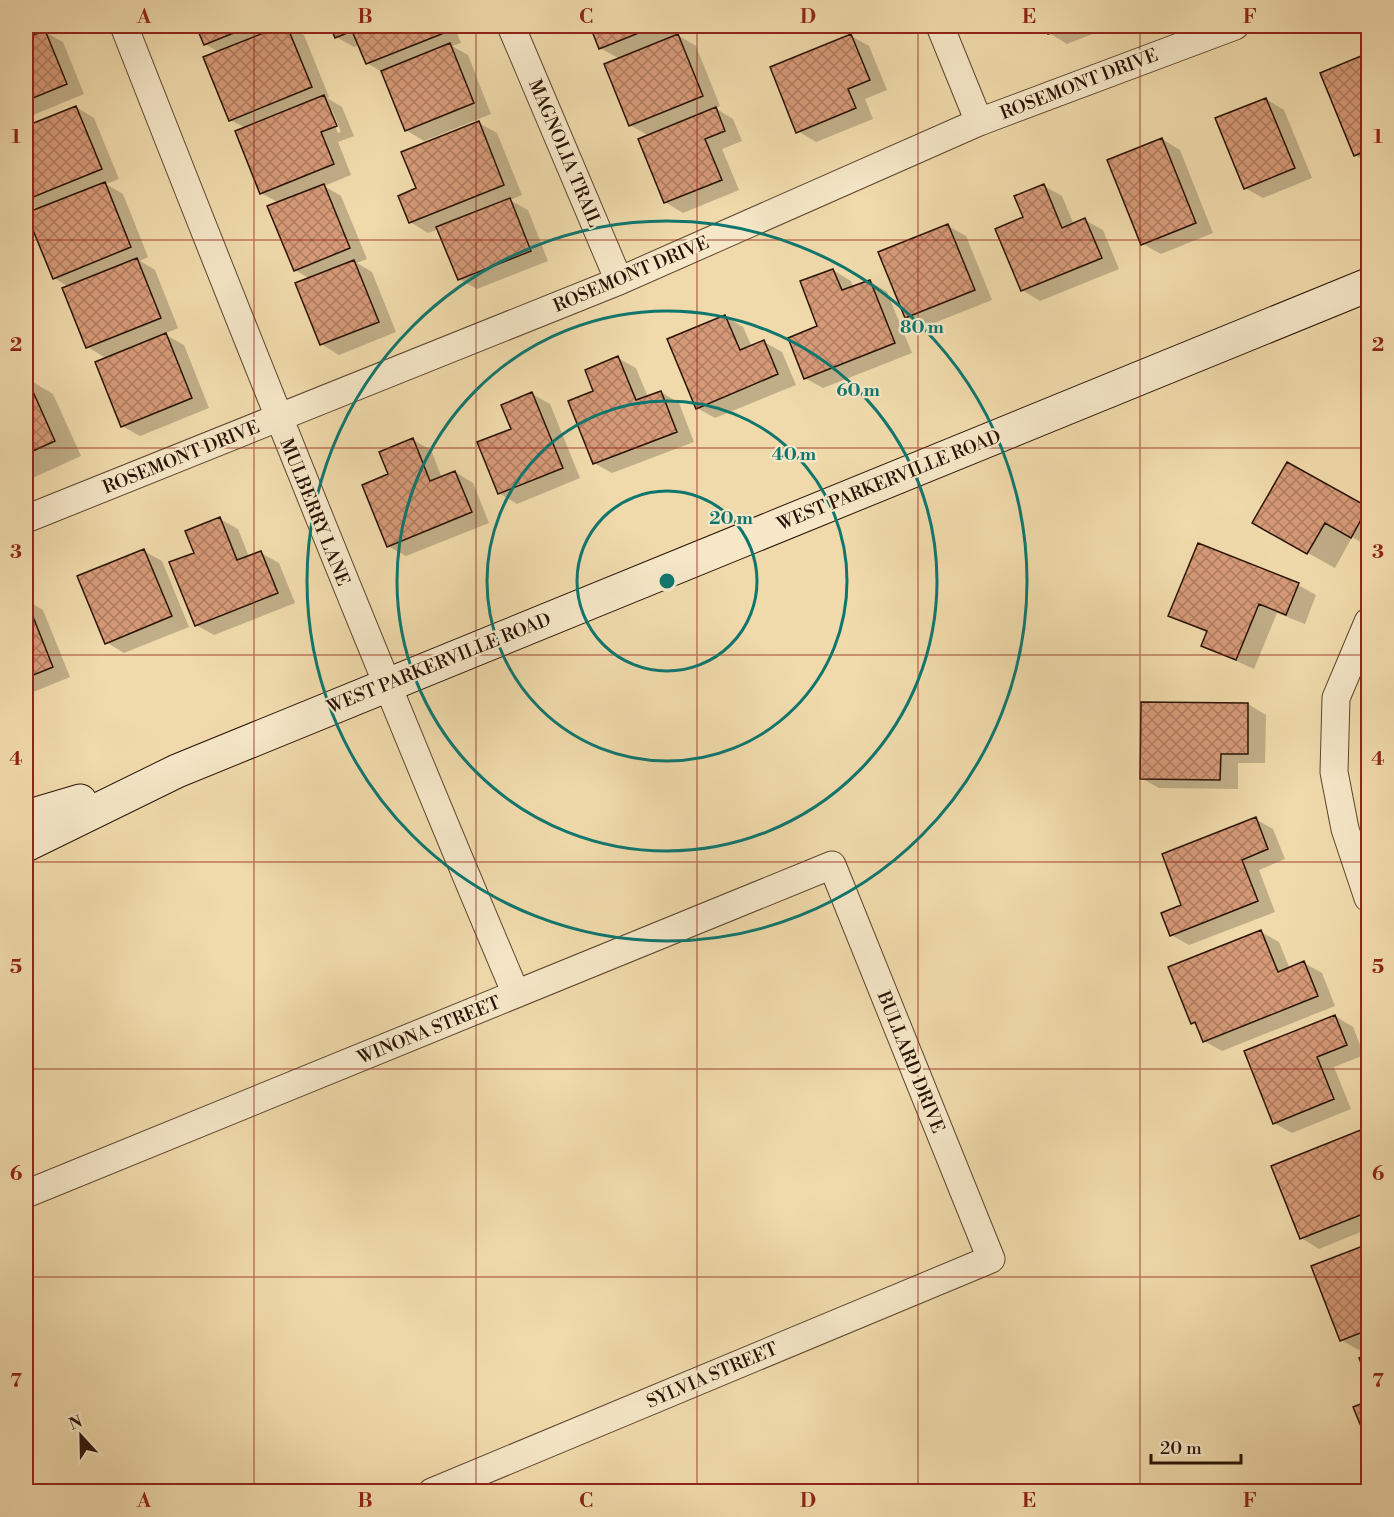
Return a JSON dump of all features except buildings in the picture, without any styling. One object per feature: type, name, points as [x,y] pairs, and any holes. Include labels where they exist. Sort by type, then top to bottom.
[{"type":"main road","name":"WEST PARKERVILLE ROAD","points":[[26,845],[177,771],[1368,285]]},
{"type":"main road","name":"WEST PARKERVILLE ROAD","points":[[26,817],[177,771]]},
{"type":"street","name":"MULBERRY LANE","points":[[124,26],[277,418],[385,685],[516,994]]},
{"type":"street","name":"MAGNOLIA TRAIL","points":[[511,26],[619,281]]},
{"type":"street","points":[[940,26],[979,122]]},
{"type":"street","name":"ROSEMONT DRIVE","points":[[26,519],[619,281],[979,122],[1235,26]]},
{"type":"street","points":[[1368,622],[1336,698],[1334,772],[1345,829],[1368,898]]},
{"type":"street","name":"WINONA STREET","points":[[26,1194],[832,865]]},
{"type":"street","name":"BULLARD DRIVE","points":[[832,865],[991,1259]]},
{"type":"street","name":"SYLVIA STREET","points":[[432,1491],[991,1259]]}]
